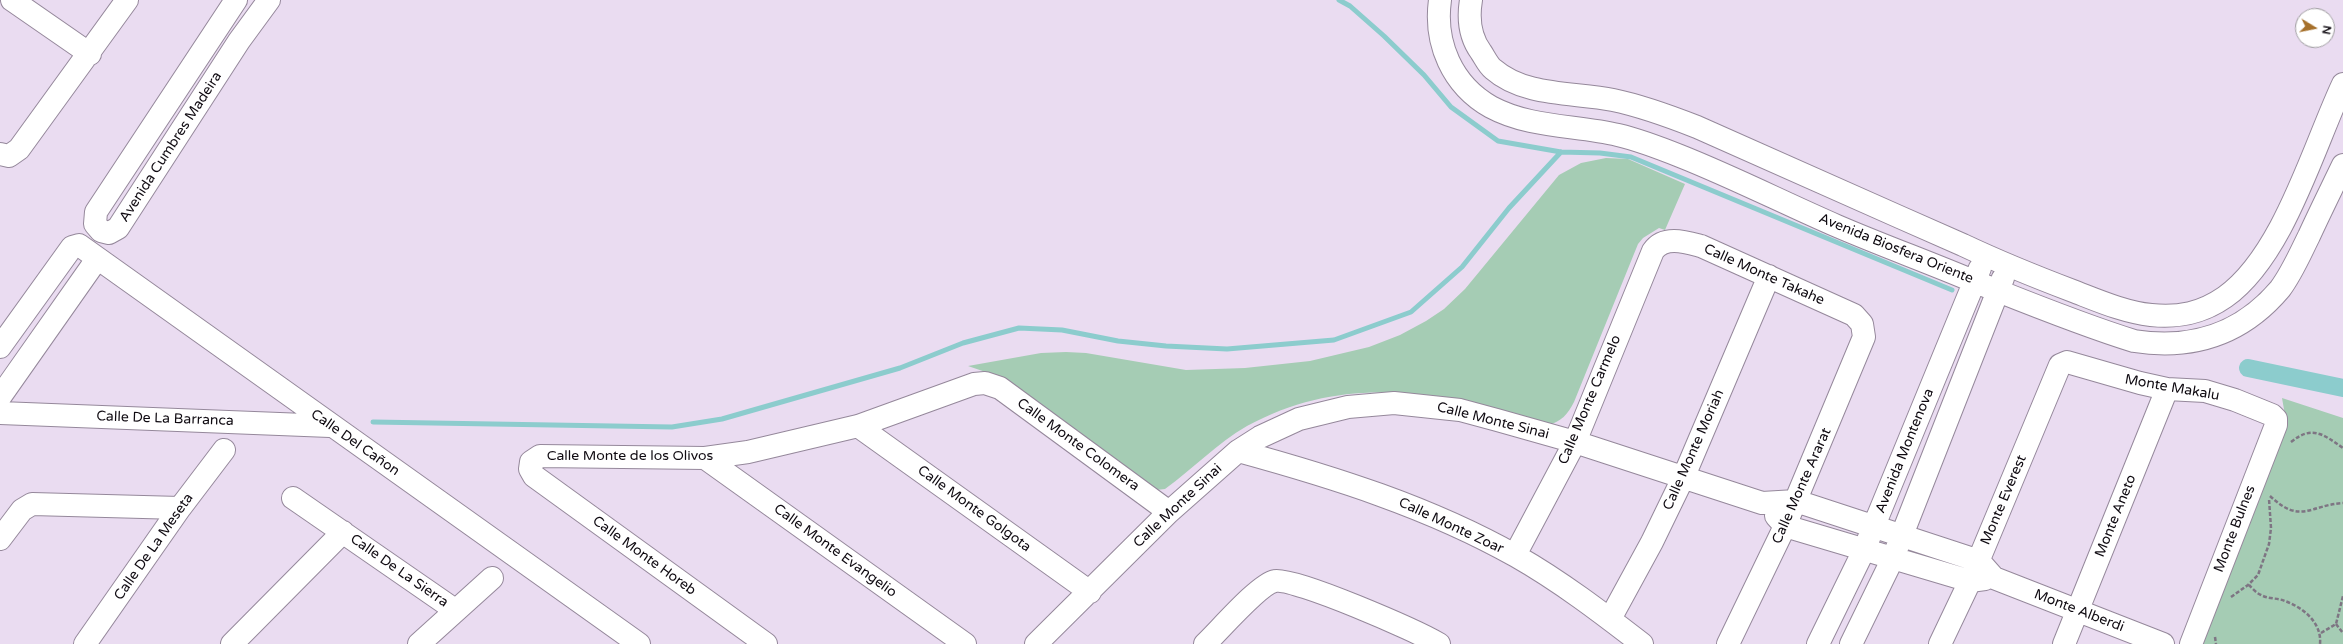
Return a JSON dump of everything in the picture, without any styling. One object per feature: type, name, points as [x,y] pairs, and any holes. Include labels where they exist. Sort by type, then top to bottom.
[{"type":"street","points":[[12,0],[90,54]]},
{"type":"street","points":[[0,154],[9,156],[20,150],[90,54],[127,0]]},
{"type":"street","name":"Avenida Cumbres Madeira","points":[[236,0],[96,212],[95,224],[101,231],[109,233],[118,228],[239,42],[269,0]]},
{"type":"street","name":"Avenida Biosfera Oriente","points":[[1440,0],[1439,34],[1446,58],[1456,76],[1473,94],[1491,107],[1516,117],[1617,135],[1680,156],[1838,226],[1997,291],[2134,341],[2156,344],[2178,344],[2201,340],[2223,333],[2246,320],[2280,288],[2293,268],[2343,165]]},
{"type":"street","name":"Avenida Biosfera Oriente","points":[[1472,0],[1470,9],[1471,31],[1478,49],[1492,69],[1507,79],[1520,85],[1539,90],[1610,99],[1659,112],[2007,266],[2129,311],[2174,316],[2192,314],[2209,306],[2245,281],[2273,240],[2292,203],[2343,84]]},
{"type":"street","name":"Calle Monte Takahe","points":[[1660,244],[1673,241],[1690,243],[1769,276],[1854,316],[1862,324]]},
{"type":"street","name":"Calle Monte Carmelo","points":[[1515,555],[1574,442],[1651,256],[1660,244]]},
{"type":"street","name":"Calle Del Cañon","points":[[0,347],[72,247],[79,245],[624,640]]},
{"type":"street","name":"Avenida Montenova","points":[[1818,644],[1864,550],[1985,255]]},
{"type":"street","points":[[0,397],[97,258]]},
{"type":"street","name":"Avenida Montenova","points":[[1851,644],[1893,558],[2007,266]]},
{"type":"street","name":"Calle Monte Moriah","points":[[1610,619],[1663,520],[1684,476],[1769,276]]},
{"type":"street","name":"Calle Monte Ararat","points":[[1728,644],[1785,526],[1864,342],[1862,324]]},
{"type":"street","name":"Monte Makalu","points":[[2071,363],[2118,379],[2167,388],[2205,391],[2235,400],[2272,414]]},
{"type":"street","name":"Monte Everest","points":[[1940,644],[1970,581],[2060,365],[2071,363]]},
{"type":"street","name":"Calle Monte de los Olivos","points":[[531,462],[540,456],[706,458],[795,442],[858,426],[974,384],[985,383]]},
{"type":"street","name":"Calle Monte Colomera","points":[[985,383],[1000,388],[1169,512]]},
{"type":"street","name":"Monte Aneto","points":[[2064,644],[2079,611],[2167,388]]},
{"type":"street","name":"Calle Monte Sinai","points":[[1036,644],[1169,512],[1238,451],[1260,437],[1299,419],[1348,407],[1394,402],[1460,410],[1574,442],[1684,476],[1762,503]]},
{"type":"street","name":"Calle De La Barranca","points":[[0,413],[330,426]]},
{"type":"street","name":"Monte Bulnes","points":[[2191,644],[2276,425],[2276,419],[2272,414]]},
{"type":"street","name":"Calle Monte Golgota","points":[[858,426],[1090,592]]},
{"type":"street","name":"Calle De La Meseta","points":[[85,644],[180,508],[224,450]]},
{"type":"street","name":"Calle Monte Zoar","points":[[1238,451],[1390,498],[1450,523],[1515,555],[1610,619],[1642,644]]},
{"type":"street","name":"Calle Monte Evangelio","points":[[706,458],[965,644]]},
{"type":"street","name":"Calle Monte Horeb","points":[[531,462],[530,469],[534,476],[766,644]]},
{"type":"street","name":"Calle De La Sierra","points":[[293,498],[455,610]]},
{"type":"street","points":[[1762,503],[1796,501],[1874,526],[1978,561],[1994,578]]},
{"type":"street","points":[[1762,503],[1785,526],[1970,581],[1994,578]]},
{"type":"street","points":[[0,539],[22,510],[32,504],[180,508]]},
{"type":"street","points":[[232,644],[343,532]]},
{"type":"street","points":[[419,644],[492,578]]},
{"type":"street","name":"Monte Alberdi","points":[[1994,578],[2163,644]]},
{"type":"street","points":[[1206,644],[1262,586],[1275,580],[1289,582],[1351,604],[1439,644]]},
{"type":"path","points":[[2287,446],[2306,433],[2322,434],[2343,448]]},
{"type":"path","points":[[2228,599],[2248,585],[2258,575],[2269,544],[2271,528],[2270,491]]},
{"type":"path","points":[[2270,495],[2281,506],[2296,511],[2314,511],[2334,504],[2343,503]]},
{"type":"path","points":[[2248,585],[2261,596],[2286,601],[2301,609],[2316,623],[2321,633],[2320,644]]},
{"type":"path","points":[[2321,633],[2336,624],[2343,596]]},
{"type":"path","points":[[2336,624],[2343,633]]},
{"type":"path","points":[[2213,630],[2216,644]]},
{"type":"green space","points":[[1606,158],[1628,159],[1685,184],[1665,230],[1659,228],[1643,238],[1638,244],[1574,402],[1564,417],[1553,424],[1548,425],[1472,404],[1434,397],[1397,393],[1359,393],[1322,398],[1285,409],[1247,426],[1225,440],[1165,489],[1156,490],[1003,378],[968,366],[1041,353],[1066,352],[1086,353],[1186,370],[1245,368],[1310,361],[1369,347],[1400,335],[1444,309],[1465,289],[1559,175],[1581,163]]},
{"type":"green space","points":[[2282,398],[2343,418],[2343,644],[2200,644],[2285,415]]},
{"type":"waterway","points":[[1339,0],[1350,6],[1384,36],[1424,75],[1451,107],[1498,141],[1561,152],[1600,153],[1631,157],[1952,290]]},
{"type":"waterway","points":[[373,422],[672,427],[722,419],[900,368],[963,343],[1019,328],[1062,330],[1118,341],[1166,346],[1227,349],[1334,340],[1411,312],[1462,267],[1509,208],[1561,152]]},
{"type":"waterway","points":[[2248,368],[2343,388]]}]
